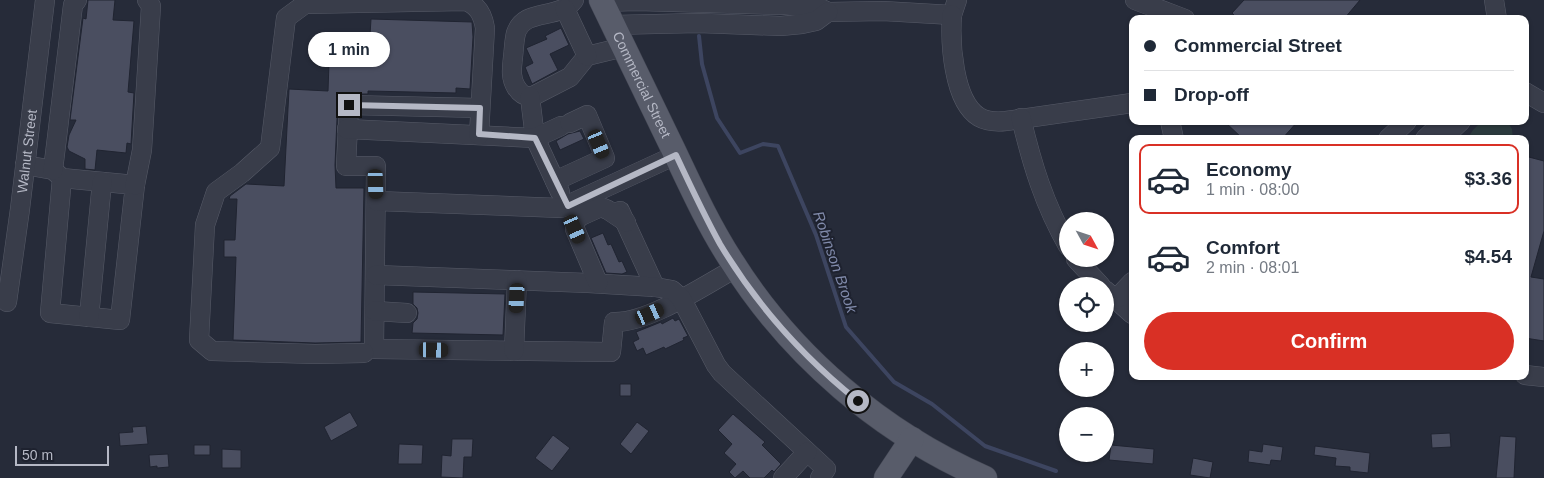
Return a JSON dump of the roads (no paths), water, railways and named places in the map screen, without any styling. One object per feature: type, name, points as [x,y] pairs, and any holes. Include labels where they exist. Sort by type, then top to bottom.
[{"type":"main road","name":"Commercial Street","points":[[602,1],[714,232],[736,268],[777,323],[820,369],[858,401],[912,439],[942,457],[985,478]]},
{"type":"main road","points":[[886,478],[912,439]]},
{"type":"street","name":"Walnut Street","points":[[7,302],[45,0]]},
{"type":"street","points":[[77,0],[73,5],[58,174],[50,313],[120,320],[135,185],[142,150],[151,6],[148,0]]},
{"type":"street","points":[[1135,0],[1155,3],[1178,15]]},
{"type":"street","points":[[1494,0],[1496,15]]},
{"type":"street","points":[[364,353],[315,354],[212,351],[199,340],[205,226],[216,192],[242,173],[270,148],[286,18],[304,4],[465,1],[470,3],[482,16],[485,28],[479,134]]},
{"type":"street","points":[[602,1],[810,6],[828,12],[954,7],[952,49],[959,83],[968,107],[976,115],[990,121],[1129,103]]},
{"type":"street","points":[[587,56],[569,4],[556,12],[529,18],[524,22],[516,34],[512,78],[521,93],[530,97],[567,80],[574,74],[587,56],[624,47]]},
{"type":"street","points":[[758,26],[759,4]]},
{"type":"street","points":[[613,25],[698,23],[758,26],[802,24],[816,21],[828,12]]},
{"type":"street","points":[[1529,95],[1544,104]]},
{"type":"street","points":[[530,97],[535,138],[555,181],[563,208],[562,226],[593,283]]},
{"type":"street","points":[[480,108],[349,105],[346,166],[376,166],[374,349],[611,352],[614,322],[633,321],[681,298],[736,268]]},
{"type":"street","points":[[1021,118],[1042,193],[1059,230]]},
{"type":"street","points":[[347,129],[535,138],[573,121],[605,158],[555,181]]},
{"type":"street","points":[[1392,135],[1403,125]]},
{"type":"street","points":[[1429,135],[1440,125]]},
{"type":"street","points":[[1446,135],[1457,125]]},
{"type":"street","points":[[377,201],[563,208],[676,155]]},
{"type":"street","points":[[25,165],[58,174],[102,182],[135,185]]},
{"type":"street","points":[[89,317],[102,182]]},
{"type":"street","points":[[610,187],[656,287]]},
{"type":"street","points":[[593,283],[575,229],[575,221],[581,216],[601,207],[626,222]]},
{"type":"street","points":[[376,275],[593,283],[656,287],[672,290],[681,298],[722,373],[826,469],[820,478]]},
{"type":"street","points":[[514,351],[518,280]]},
{"type":"street","points":[[1114,292],[1129,284]]},
{"type":"street","points":[[1114,298],[1129,311]]},
{"type":"street","points":[[375,311],[407,313]]},
{"type":"street","points":[[1529,375],[1544,377]]},
{"type":"street","points":[[783,478],[807,452]]},
{"type":"waterway","name":"Robinson Brook","points":[[699,36],[702,64],[717,118],[740,153],[763,144],[778,146],[816,235],[846,327],[894,382],[932,404],[985,446],[1056,471]]}]
